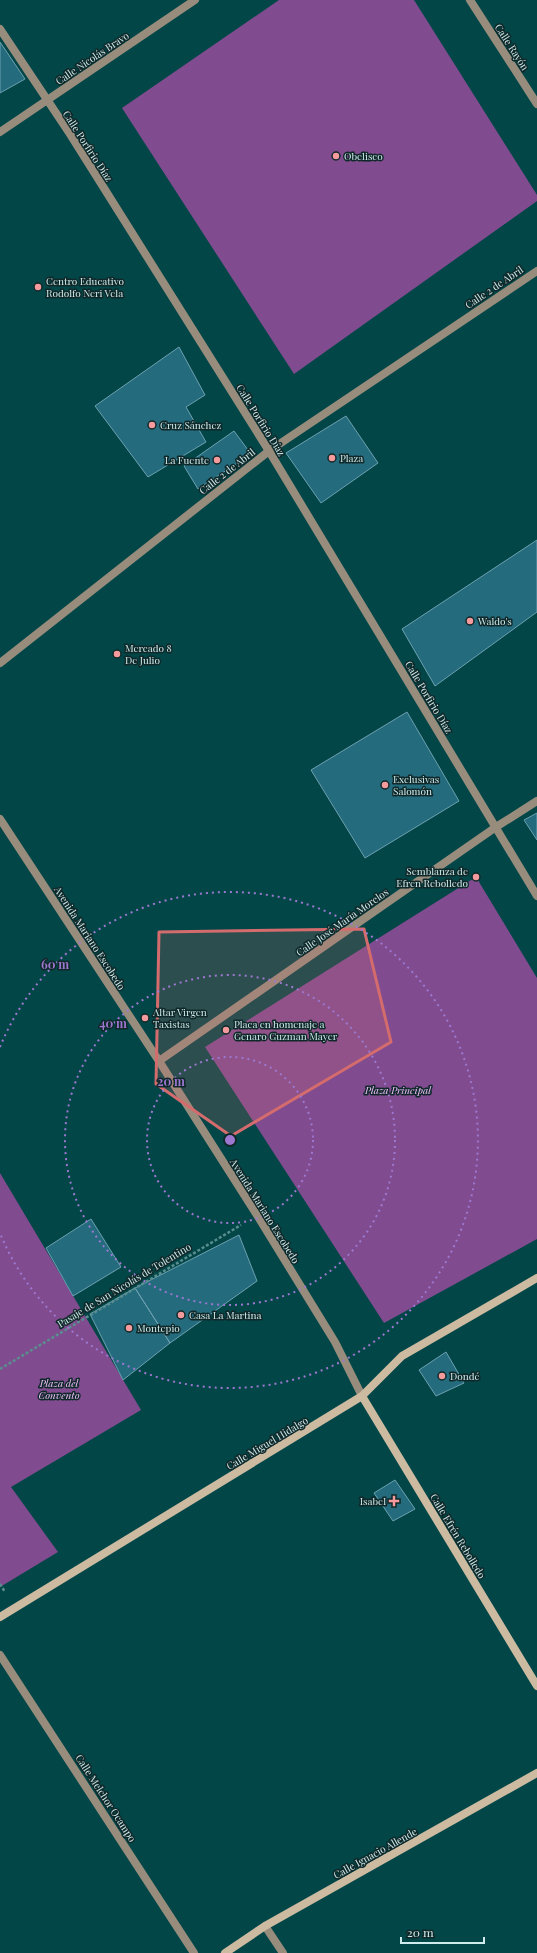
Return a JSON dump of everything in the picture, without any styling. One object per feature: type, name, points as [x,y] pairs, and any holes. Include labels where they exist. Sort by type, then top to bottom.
[{"type":"main road","name":"Calle Miguel Hidalgo","points":[[0,1617],[362,1396],[402,1356],[537,1278]]},
{"type":"main road","name":"Calle Efrén Rebolledo","points":[[362,1396],[537,1686]]},
{"type":"main road","name":"Calle Ignacio Allende","points":[[225,1953],[265,1926],[537,1773]]},
{"type":"street","name":"Calle Nicolás Bravo","points":[[0,132],[195,0]]},
{"type":"street","name":"Calle Rayón","points":[[470,0],[537,104]]},
{"type":"street","name":"Calle Porfirio Díaz","points":[[0,29],[46,102],[70,134],[268,451],[537,896]]},
{"type":"street","name":"Calle 2 de Abril","points":[[0,663],[268,451],[537,271]]},
{"type":"street","name":"Calle José María Morelos","points":[[158,1061],[496,827],[537,801]]},
{"type":"street","name":"Avenida Mariano Escobedo","points":[[0,819],[158,1061],[256,1215],[335,1342],[362,1396]]},
{"type":"street","name":"Calle Melchor Ocampo","points":[[0,1655],[194,1953]]},
{"type":"street","points":[[265,1926],[283,1953]]},
{"type":"path","name":"Pasaje de San Nicolás de Tolentino","points":[[0,1368],[256,1215]]},
{"type":"highlighted area","points":[[364,929],[391,1042],[231,1136],[156,1084],[159,932]]},
{"type":"green space","points":[[279,0],[414,0],[537,195],[537,201],[294,374],[122,108]]},
{"type":"green space","name":"Plaza Principal","points":[[476,877],[537,978],[537,1239],[384,1323],[205,1047]]},
{"type":"green space","name":"Plaza del Convento","points":[[0,1173],[141,1410],[11,1487],[58,1552],[0,1587]]},
{"type":"building","points":[[0,42],[25,79],[0,93]]},
{"type":"building","name":"Cruz Sánchez","points":[[179,347],[205,395],[186,407],[206,442],[148,477],[95,406]]},
{"type":"building","name":"Plaza","points":[[346,416],[378,463],[321,503],[286,453]]},
{"type":"building","name":"La Fuente","points":[[234,431],[251,454],[198,489],[184,466]]},
{"type":"building","name":"Waldo's","points":[[537,540],[537,612],[435,686],[402,629]]},
{"type":"building","name":"Exclusivas Salomón","points":[[407,712],[459,801],[365,858],[311,770]]},
{"type":"building","points":[[537,813],[537,840],[524,820]]},
{"type":"building","points":[[91,1219],[121,1267],[73,1296],[46,1248]]},
{"type":"building","name":"Casa La Martina","points":[[239,1235],[257,1281],[170,1343],[135,1288]]},
{"type":"building","name":"Montepio","points":[[135,1288],[170,1343],[123,1380],[90,1314]]},
{"type":"building","name":"Dondé","points":[[446,1352],[464,1383],[436,1396],[419,1370]]},
{"type":"building","name":"Isabel","points":[[395,1480],[415,1509],[393,1521],[374,1493]]},
{"type":"place","name":"Obelisco","points":[[336,156]]},
{"type":"place","name":"Centro Educativo Rodolfo Neri Vela","points":[[38,287]]},
{"type":"place","name":"Cruz Sánchez","points":[[152,425]]},
{"type":"place","name":"Plaza","points":[[332,458]]},
{"type":"place","name":"La Fuente","points":[[217,460]]},
{"type":"place","name":"Waldo's","points":[[470,621]]},
{"type":"place","name":"Mercado 8 De Julio","points":[[117,654]]},
{"type":"place","name":"Exclusivas Salomón","points":[[385,785]]},
{"type":"place","name":"Semblanza de Efren Rebolledo","points":[[476,877]]},
{"type":"place","name":"Altar Virgen Taxistas","points":[[145,1018]]},
{"type":"place","name":"Placa en homenaje a Genaro Guzman Mayer","points":[[226,1030]]},
{"type":"place","name":"Casa La Martina","points":[[181,1315]]},
{"type":"place","name":"Montepio","points":[[129,1328]]},
{"type":"place","name":"Dondé","points":[[442,1376]]},
{"type":"place","name":"Isabel","points":[[394,1501]]}]
